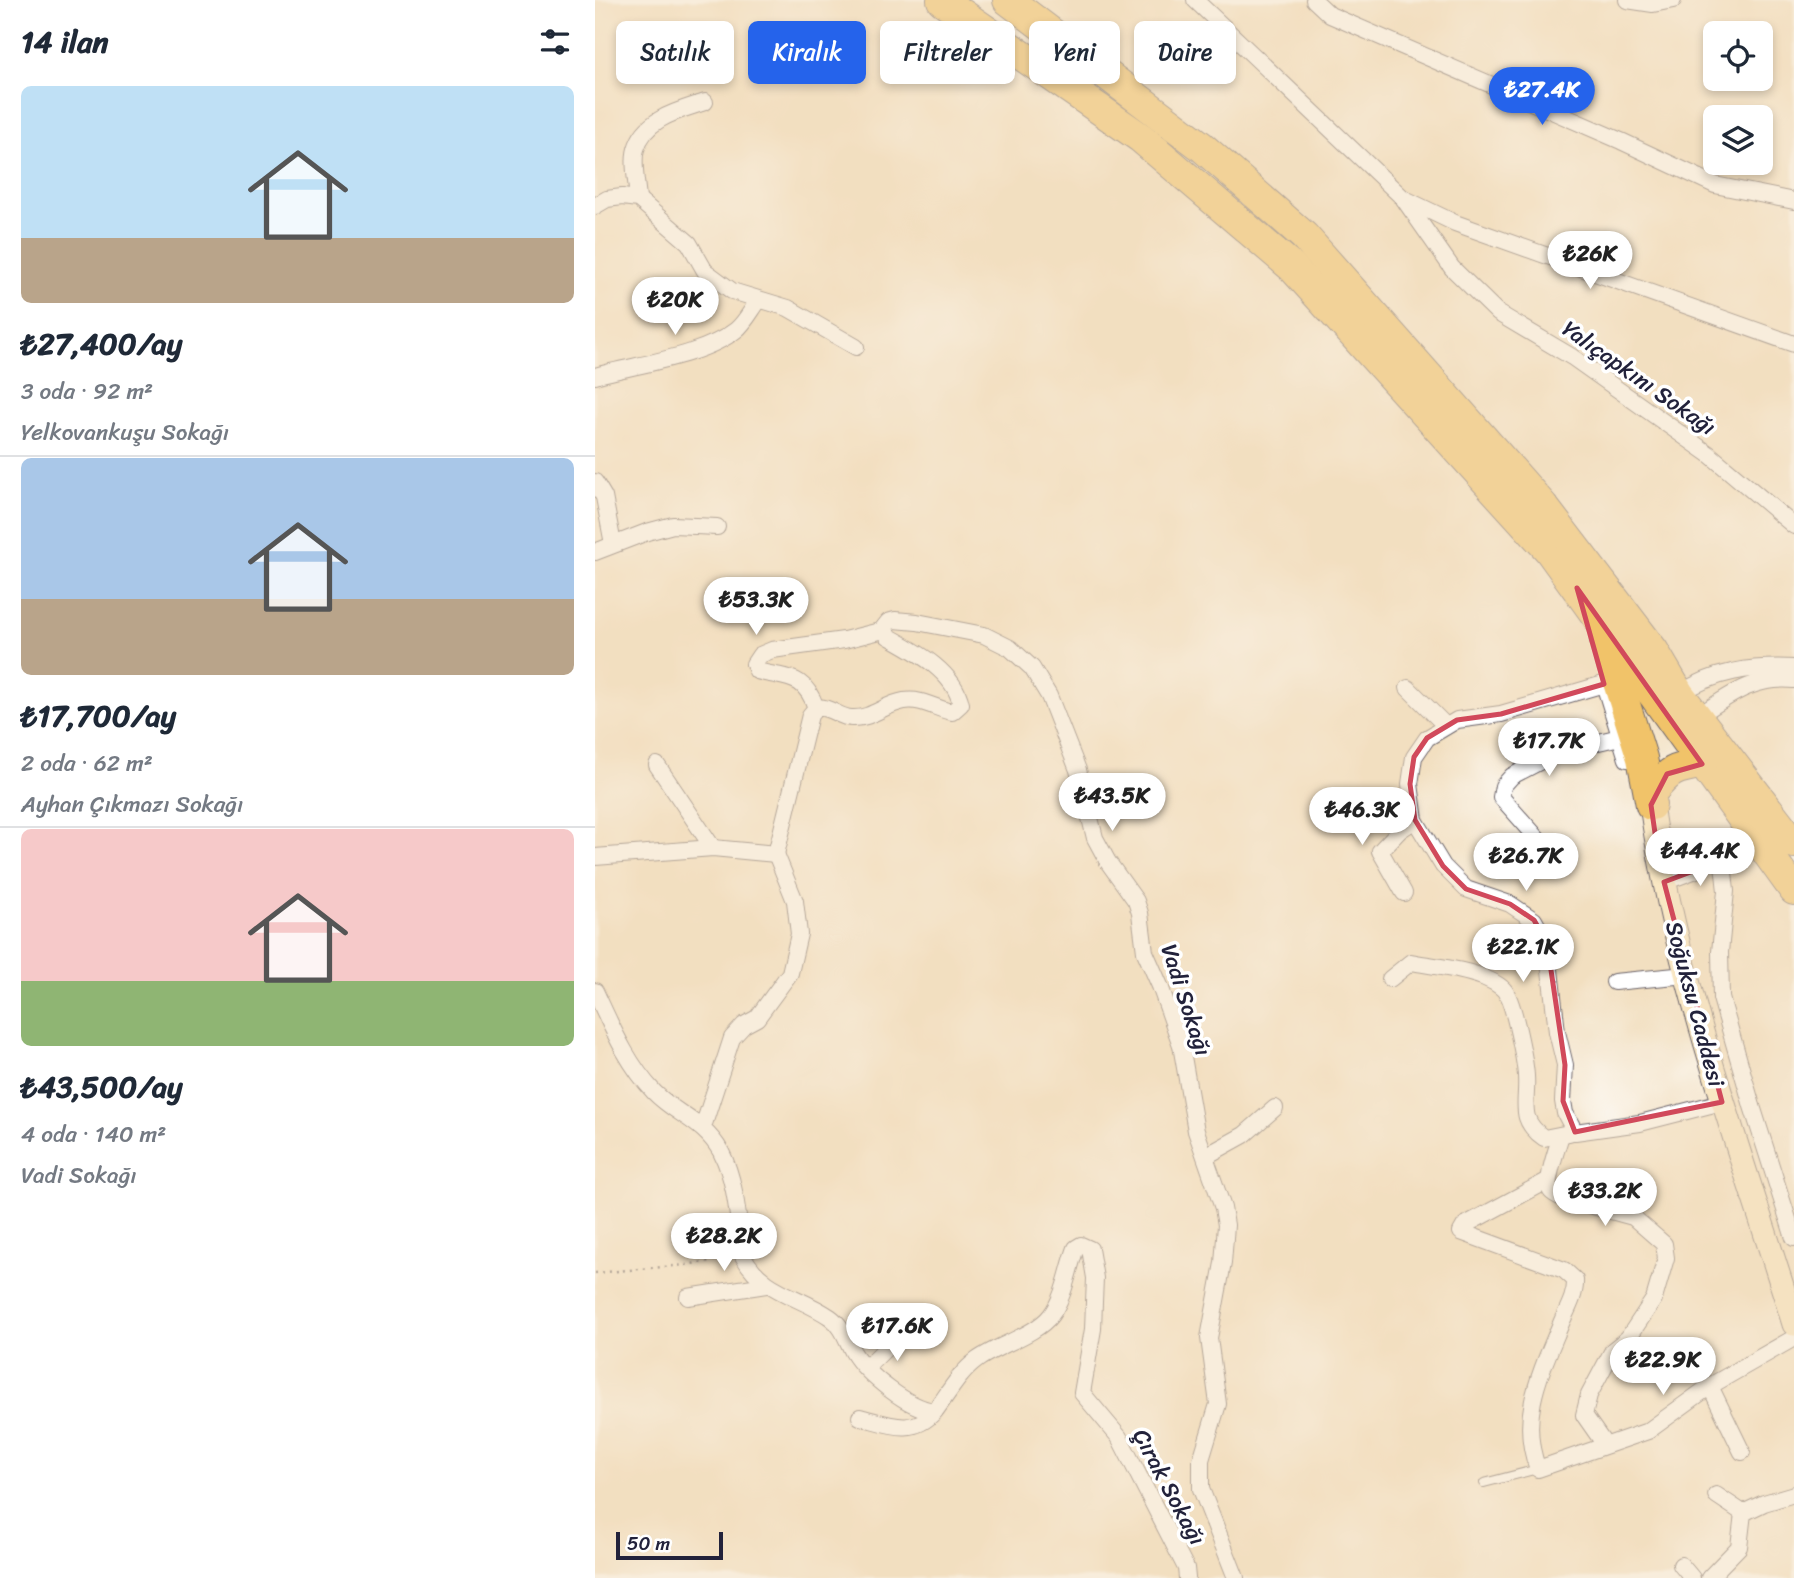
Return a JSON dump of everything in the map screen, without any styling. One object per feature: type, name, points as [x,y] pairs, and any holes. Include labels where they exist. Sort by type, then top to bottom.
[{"type":"highway","points":[[942,0],[1141,138],[1292,267],[1549,550],[1597,614],[1680,712],[1747,785],[1784,852],[1794,890]]},
{"type":"highway","points":[[1008,0],[1201,146],[1304,236],[1543,506],[1653,650],[1702,764],[1784,852]]},
{"type":"highway","points":[[1577,588],[1604,684]]},
{"type":"highway","points":[[1597,614],[1642,758],[1651,798]]},
{"type":"highway","points":[[1642,758],[1646,732],[1680,712]]},
{"type":"highway","points":[[1651,798],[1665,745],[1680,712]]},
{"type":"highway","points":[[1651,798],[1667,774],[1680,768],[1702,764]]},
{"type":"main road","name":"Soğuksu Caddesi","points":[[1651,798],[1657,847],[1686,975],[1721,1102],[1794,1324]]},
{"type":"street","name":"Yalıçapkını Sokağı","points":[[1195,0],[1402,198],[1452,268],[1498,313],[1572,357],[1709,454],[1794,526]]},
{"type":"street","points":[[1314,0],[1330,15],[1621,141],[1715,185],[1794,201]]},
{"type":"street","points":[[1627,0],[1653,4],[1673,0]]},
{"type":"street","points":[[638,199],[635,151],[645,131],[661,117],[705,102]]},
{"type":"street","points":[[1402,198],[1455,223],[1794,344]]},
{"type":"street","points":[[595,206],[607,199],[638,199],[689,243],[705,271],[732,291],[788,308],[856,347]]},
{"type":"street","points":[[1436,247],[1455,223]]},
{"type":"street","points":[[595,376],[681,355],[722,339],[738,329],[759,300]]},
{"type":"street","points":[[595,482],[604,496],[613,544]]},
{"type":"street","points":[[595,552],[673,525],[717,527]]},
{"type":"street","name":"Vadi Sokağı","points":[[884,630],[888,622],[895,620],[984,635],[1020,656],[1042,682],[1078,770],[1094,838],[1136,901],[1145,952],[1181,1045],[1196,1131],[1223,1208],[1223,1263],[1209,1338],[1218,1404],[1201,1460],[1200,1479],[1235,1578]]},
{"type":"street","points":[[703,1128],[732,1038],[744,1025],[757,1017],[790,973],[799,934],[798,923],[795,901],[776,854],[810,715],[816,708],[825,708],[842,717],[856,718],[872,715],[903,701],[918,701],[948,711],[958,709],[961,704],[940,670],[888,636],[884,630],[825,643],[772,650],[756,659],[754,664],[757,671],[786,676],[805,687],[816,708]]},
{"type":"street","points":[[1680,712],[1701,680],[1722,673],[1763,668],[1794,668]]},
{"type":"street","points":[[1680,712],[1761,681],[1794,680]]},
{"type":"street","points":[[1604,684],[1501,713],[1457,720],[1427,738],[1414,757],[1410,784],[1415,820],[1443,866],[1466,889],[1510,904],[1534,920],[1546,943],[1557,1032],[1565,1065],[1563,1079],[1568,1133],[1547,1181],[1465,1225],[1461,1233],[1564,1270],[1575,1280],[1571,1300],[1536,1384],[1529,1430],[1530,1450],[1538,1469],[1648,1431],[1710,1386],[1794,1338]]},
{"type":"street","name":"Soğuksu Caddesi","points":[[1604,684],[1636,780],[1651,798]]},
{"type":"street","points":[[1408,688],[1446,726]]},
{"type":"street","points":[[1540,841],[1501,797],[1503,786],[1512,776],[1560,751],[1620,737]]},
{"type":"street","points":[[657,765],[713,848]]},
{"type":"street","points":[[1404,893],[1380,851],[1400,830],[1415,820]]},
{"type":"street","points":[[1657,847],[1710,855],[1723,864],[1726,891],[1720,951],[1721,998],[1794,1238]]},
{"type":"street","points":[[595,857],[713,848],[776,854]]},
{"type":"street","points":[[1664,882],[1696,870],[1710,855]]},
{"type":"street","points":[[1390,979],[1411,962],[1488,979],[1506,991],[1520,1040],[1526,1078],[1526,1116],[1533,1130],[1544,1138],[1640,1122],[1721,1102]]},
{"type":"street","points":[[1614,982],[1686,975]]},
{"type":"street","points":[[595,991],[631,1066],[656,1095],[710,1134],[722,1153],[732,1180],[743,1256],[748,1266],[766,1285],[809,1304],[832,1318],[840,1326],[853,1353],[866,1368],[905,1400],[925,1410],[935,1411]]},
{"type":"street","points":[[1206,1156],[1244,1135],[1275,1108]]},
{"type":"street","points":[[1547,1181],[1551,1191],[1560,1197],[1633,1217],[1664,1244],[1666,1258],[1654,1299],[1628,1338],[1613,1350],[1589,1395],[1584,1415],[1605,1445]]},
{"type":"street","name":"Çırak Sokağı","points":[[935,1411],[967,1368],[988,1353],[1037,1327],[1050,1316],[1076,1248],[1087,1247],[1092,1253],[1094,1302],[1093,1329],[1082,1393],[1119,1437],[1186,1568],[1188,1578]]},
{"type":"street","points":[[688,1297],[766,1285]]},
{"type":"street","points":[[866,1368],[902,1332]]},
{"type":"street","points":[[1710,1386],[1742,1452]]},
{"type":"street","points":[[860,1417],[911,1427],[924,1422],[935,1411]]},
{"type":"street","points":[[1743,1513],[1794,1494]]},
{"type":"street","points":[[1716,1495],[1743,1513]]},
{"type":"street","points":[[1709,1578],[1738,1548],[1743,1513]]},
{"type":"street","points":[[1681,1565],[1692,1578]]},
{"type":"lane","points":[[1483,1483],[1538,1469]]},
{"type":"path","points":[[595,1273],[685,1265],[743,1256]]},
{"type":"highlighted area","points":[[1577,588],[1702,764],[1667,774],[1651,805],[1657,847],[1710,855],[1696,870],[1664,882],[1722,1102],[1575,1132],[1563,1101],[1565,1065],[1547,943],[1534,920],[1510,904],[1466,889],[1443,866],[1415,820],[1410,784],[1414,757],[1427,738],[1457,720],[1501,714],[1604,684]]}]
